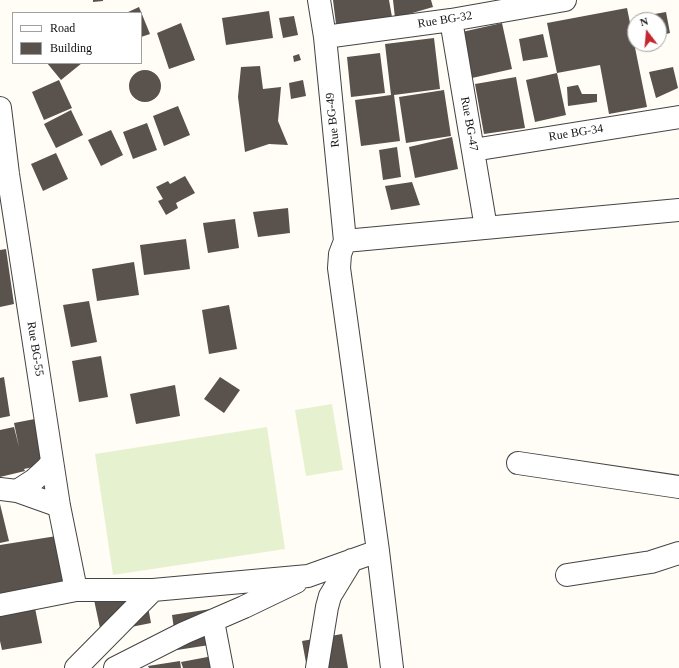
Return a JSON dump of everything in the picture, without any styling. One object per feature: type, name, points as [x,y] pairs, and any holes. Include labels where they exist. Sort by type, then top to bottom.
[{"type":"street","name":"Rue BG-49","points":[[319,0],[325,37],[345,241]]},
{"type":"street","name":"Rue BG-32","points":[[325,37],[451,20],[565,0]]},
{"type":"street","name":"Rue BG-47","points":[[451,20],[486,228]]},
{"type":"street","name":"Rue BG-55","points":[[0,108],[4,175],[59,506],[76,590]]},
{"type":"street","name":"Rue BG-34","points":[[473,150],[679,117]]},
{"type":"street","points":[[392,668],[378,551],[339,268],[340,254],[345,241],[679,210]]},
{"type":"street","points":[[9,490],[34,480],[52,462]]},
{"type":"street","points":[[518,463],[679,487]]},
{"type":"street","points":[[9,490],[59,506]]},
{"type":"street","points":[[115,668],[184,633],[213,621],[308,576],[378,551]]},
{"type":"street","points":[[567,575],[651,562],[679,553]]},
{"type":"street","points":[[317,668],[330,596],[352,560]]},
{"type":"street","points":[[0,605],[76,590],[152,590],[308,576]]},
{"type":"street","points":[[76,668],[152,590]]},
{"type":"street","points":[[213,621],[222,668]]},
{"type":"green space","points":[[332,404],[343,470],[306,476],[295,410]]},
{"type":"green space","points":[[267,427],[285,549],[113,575],[95,454]]},
{"type":"building","points":[[93,0],[103,0],[103,1],[93,2]]},
{"type":"building","points":[[333,0],[389,0],[392,17],[336,24]]},
{"type":"building","points":[[393,0],[431,0],[433,7],[395,18]]},
{"type":"building","points":[[139,7],[141,12],[128,12]]},
{"type":"building","points":[[627,8],[627,52],[636,52],[647,107],[609,114],[600,65],[557,73],[547,23]]},
{"type":"building","points":[[269,11],[273,38],[226,45],[222,18]]},
{"type":"building","points":[[142,14],[150,34],[142,37]]},
{"type":"building","points":[[294,16],[298,35],[283,38],[279,18]]},
{"type":"building","points":[[667,17],[670,33],[667,34]]},
{"type":"building","points":[[181,23],[195,60],[169,69],[157,33]]},
{"type":"building","points":[[502,23],[512,69],[472,78],[462,32]]},
{"type":"building","points":[[543,34],[548,57],[523,61],[519,39]]},
{"type":"building","points":[[434,38],[440,89],[394,95],[400,141],[361,146],[355,100],[391,95],[385,44]]},
{"type":"building","points":[[380,53],[385,93],[351,97],[347,57]]},
{"type":"building","points":[[299,54],[301,60],[294,62],[293,56]]},
{"type":"building","points":[[48,64],[81,64],[61,80]]},
{"type":"building","points":[[260,66],[263,89],[281,87],[278,121],[288,145],[269,144],[245,152],[238,97],[241,67]]},
{"type":"building","points":[[673,67],[678,88],[656,98],[649,72]]},
{"type":"building","points":[[142,70],[148,70],[158,77],[161,86],[160,92],[154,99],[148,102],[142,102],[132,95],[129,89],[129,83],[136,73]]},
{"type":"building","points":[[557,73],[566,115],[535,122],[526,80]]},
{"type":"building","points":[[516,77],[525,128],[484,134],[475,84]]},
{"type":"building","points":[[59,80],[72,108],[44,120],[32,92]]},
{"type":"building","points":[[303,80],[306,96],[291,99],[289,83]]},
{"type":"building","points":[[578,85],[582,94],[597,94],[597,102],[568,106],[567,87]]},
{"type":"building","points":[[444,90],[451,136],[406,143],[399,97]]},
{"type":"building","points":[[178,106],[190,135],[164,146],[153,116]]},
{"type":"building","points":[[71,110],[83,135],[56,148],[44,124]]},
{"type":"building","points":[[147,123],[157,150],[133,159],[123,132]]},
{"type":"building","points":[[111,130],[123,155],[101,166],[88,140]]},
{"type":"building","points":[[452,137],[458,169],[415,178],[409,147]]},
{"type":"building","points":[[397,147],[401,177],[383,180],[379,150]]},
{"type":"building","points":[[56,153],[68,179],[43,191],[31,164]]},
{"type":"building","points":[[185,176],[195,193],[176,203],[178,208],[166,215],[158,201],[163,199],[156,187],[168,181],[170,184]]},
{"type":"building","points":[[412,182],[420,205],[391,210],[385,186]]},
{"type":"building","points":[[288,208],[290,233],[258,237],[253,212]]},
{"type":"building","points":[[235,219],[239,248],[208,253],[203,223]]},
{"type":"building","points":[[186,239],[190,269],[144,275],[140,245]]},
{"type":"building","points":[[6,249],[14,304],[0,307],[0,250]]},
{"type":"building","points":[[134,262],[139,295],[97,301],[92,269]]},
{"type":"building","points":[[89,301],[97,342],[71,347],[63,305]]},
{"type":"building","points":[[229,305],[237,349],[209,354],[202,310]]},
{"type":"building","points":[[101,356],[108,397],[79,402],[72,361]]},
{"type":"building","points":[[4,377],[10,416],[0,418],[0,378]]},
{"type":"building","points":[[220,377],[240,390],[224,413],[204,399]]},
{"type":"building","points":[[175,385],[180,416],[136,424],[130,394]]},
{"type":"building","points":[[40,418],[50,463],[24,469],[25,471],[0,477],[0,430],[14,427],[19,447],[14,423]]},
{"type":"building","points":[[0,504],[9,541],[0,543]]},
{"type":"building","points":[[63,535],[72,586],[0,598],[0,545]]},
{"type":"building","points":[[144,585],[151,623],[101,633],[93,595]]},
{"type":"building","points":[[35,608],[42,643],[2,650],[0,641],[0,614]]},
{"type":"building","points":[[211,609],[216,644],[177,650],[172,615]]},
{"type":"building","points":[[342,634],[348,668],[307,668],[302,641]]},
{"type":"building","points":[[218,655],[220,668],[183,668],[181,662]]},
{"type":"building","points":[[180,661],[181,668],[149,668],[148,666]]}]
